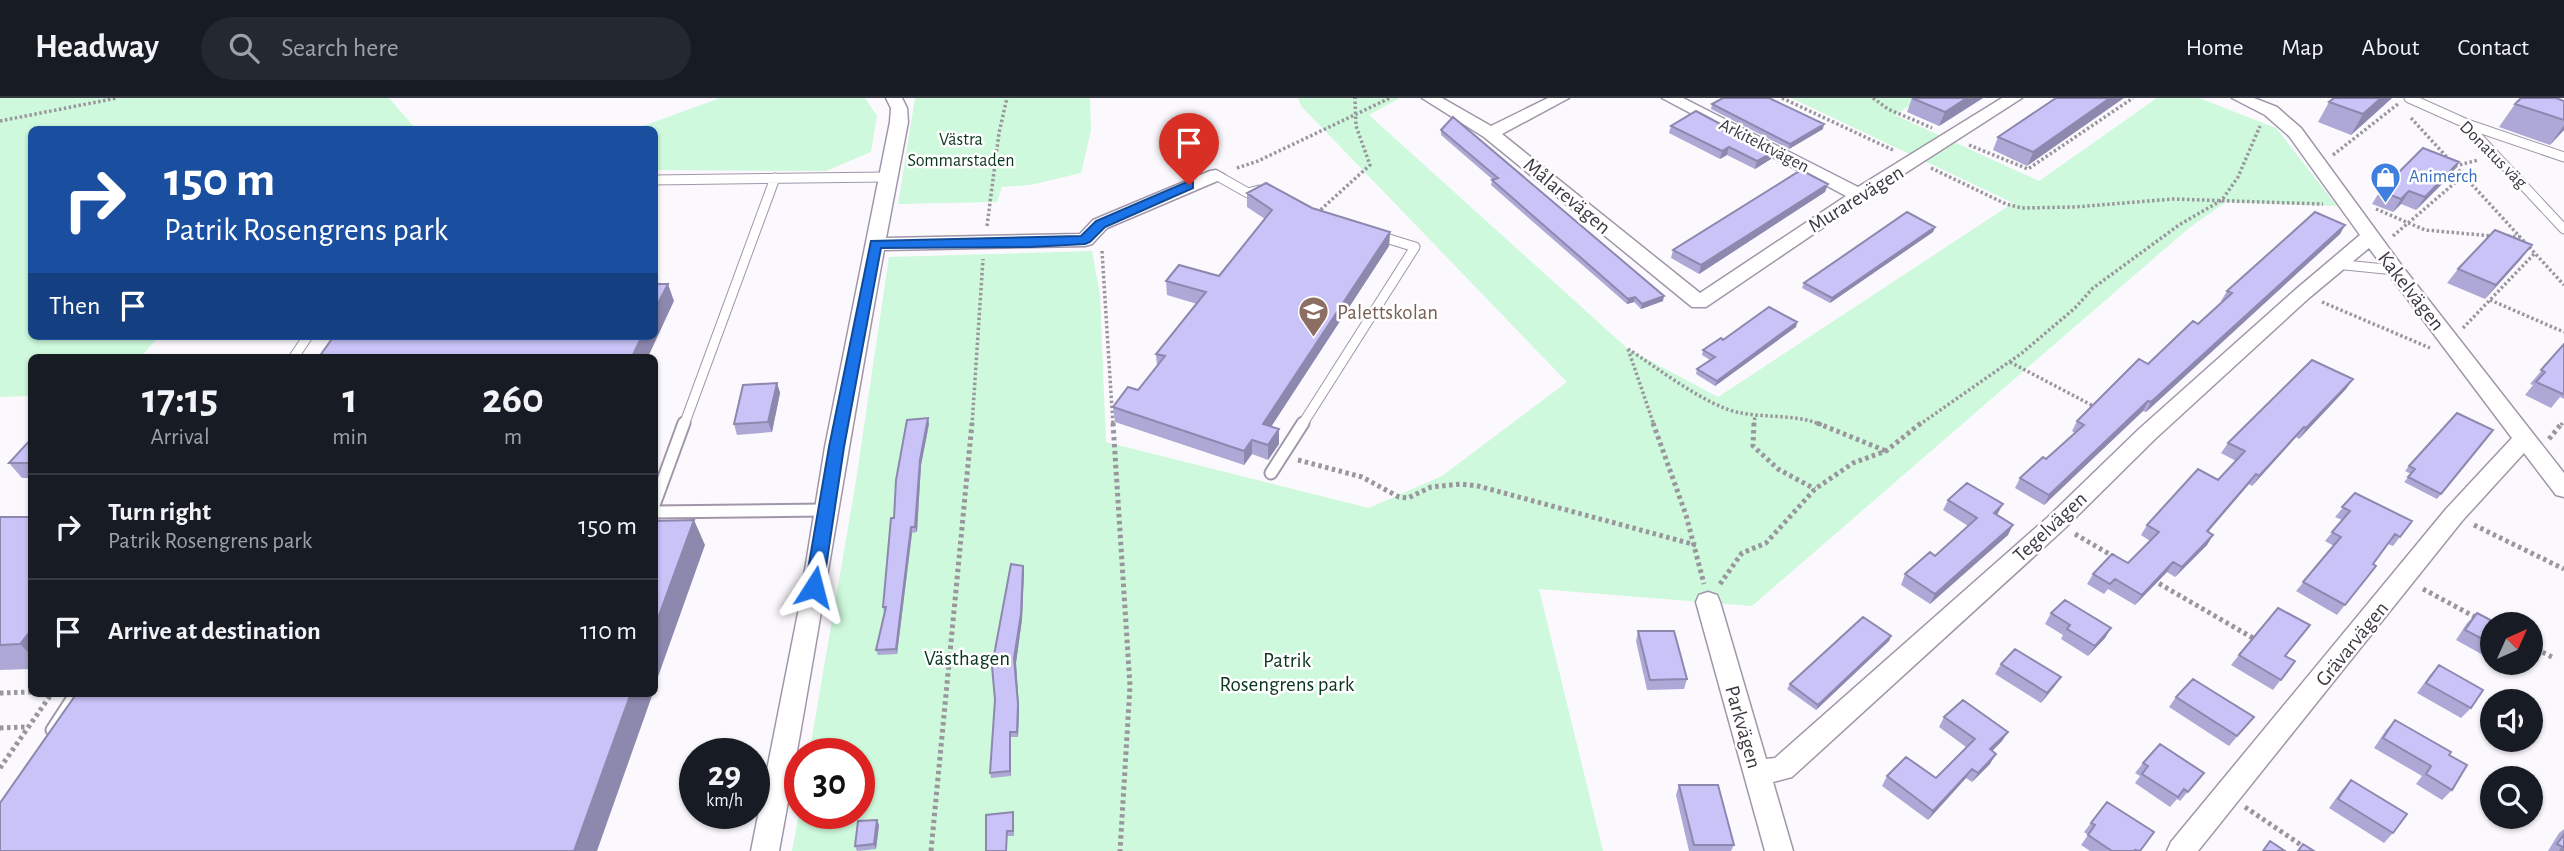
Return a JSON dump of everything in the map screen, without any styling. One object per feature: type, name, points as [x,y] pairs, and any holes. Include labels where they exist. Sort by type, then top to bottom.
[{"type":"street","points":[[765,851],[886,177],[899,121],[899,108],[894,98]]},
{"type":"street","name":"Målarevägen","points":[[1430,98],[1490,133],[1699,303]]},
{"type":"street","points":[[1490,133],[1561,98]]},
{"type":"street","name":"Arkitektvägen","points":[[1670,98],[1859,195]]},
{"type":"street","name":"Murarevägen","points":[[1699,303],[1859,195],[2014,98]]},
{"type":"street","name":"Kakelvägen","points":[[2259,104],[2295,132],[2346,205],[2378,239],[2395,270],[2468,365],[2535,441],[2564,489]]},
{"type":"street","points":[[876,244],[1085,240],[1100,224],[1216,175]]},
{"type":"street","name":"Tegelvägen","points":[[1755,772],[1782,769],[2056,523],[2147,434],[2302,293],[2335,264],[2378,239]]},
{"type":"street","name":"Grävarvägen","points":[[2180,851],[2454,516],[2535,441]]},
{"type":"street","name":"Parkvägen","points":[[1708,602],[1779,851]]},
{"type":"lane","name":"Donatus väg","points":[[2409,98],[2465,123],[2564,229]]},
{"type":"lane","points":[[2465,123],[2564,157]]},
{"type":"lane","points":[[1216,175],[1248,193],[1264,188],[1275,194]]},
{"type":"lane","points":[[658,180],[886,177]]},
{"type":"lane","points":[[658,494],[775,178]]},
{"type":"lane","points":[[1271,473],[1415,247],[1364,232]]},
{"type":"lane","points":[[2335,264],[2395,270]]},
{"type":"lane","points":[[658,512],[826,510]]},
{"type":"lane","points":[[46,739],[73,697]]},
{"type":"path","points":[[0,121],[117,98]]},
{"type":"path","points":[[931,851],[969,469],[984,244],[999,133],[1007,98]]},
{"type":"path","points":[[1314,216],[1370,165],[1357,136],[1353,114],[1355,98]]},
{"type":"path","points":[[1216,175],[1258,160],[1391,98]]},
{"type":"path","points":[[1782,98],[2006,204],[2022,208],[2075,207],[2173,199],[2346,205],[2371,207],[2425,230],[2522,237]]},
{"type":"path","points":[[1873,98],[1888,109],[2028,169],[2133,98]]},
{"type":"path","points":[[2393,98],[2564,285]]},
{"type":"path","points":[[1708,602],[1742,553],[1766,542],[1815,489],[1853,463],[1886,451],[1934,413],[2010,362],[2075,308],[2093,288],[2179,225],[2222,200],[2238,177],[2263,120],[2259,104]]},
{"type":"path","points":[[2323,162],[2398,104]]},
{"type":"path","points":[[2097,112],[2108,116]]},
{"type":"path","points":[[2070,128],[2083,134]]},
{"type":"path","points":[[2378,239],[2408,223],[2464,175]]},
{"type":"path","points":[[1100,224],[1130,686],[1120,851]]},
{"type":"path","points":[[2478,235],[2499,244]]},
{"type":"path","points":[[2520,253],[2530,258]]},
{"type":"path","points":[[2458,334],[2535,253]]},
{"type":"path","points":[[2302,293],[2468,365]]},
{"type":"path","points":[[2490,300],[2564,332]]},
{"type":"path","points":[[1708,602],[1696,545],[1633,370],[1628,349],[1696,393],[1740,413],[1807,419],[1886,451]]},
{"type":"path","points":[[2010,362],[2098,408]]},
{"type":"path","points":[[1755,414],[1753,446],[1778,469],[1815,489]]},
{"type":"path","points":[[2535,441],[2564,421]]},
{"type":"path","points":[[1281,455],[1362,477],[1399,497],[1408,498],[1431,487],[1461,484],[1478,486],[1696,545]]},
{"type":"path","points":[[2454,516],[2564,569]]},
{"type":"path","points":[[2056,523],[2126,564]]},
{"type":"path","points":[[2149,577],[2265,645]]},
{"type":"path","points":[[2403,579],[2480,619]]},
{"type":"path","points":[[2543,652],[2552,657]]},
{"type":"path","points":[[0,693],[28,692]]},
{"type":"path","points":[[0,768],[49,697]]},
{"type":"path","points":[[0,728],[28,727]]},
{"type":"path","points":[[2226,795],[2310,851]]},
{"type":"green space","points":[[0,98],[389,98],[413,126],[28,126],[28,340],[156,340],[144,354],[28,354],[28,396],[0,397]]},
{"type":"green space","points":[[720,98],[865,98],[877,116],[871,152],[826,171],[658,170],[658,126],[643,126]]},
{"type":"green space","name":"Västra Sommarstaden","points":[[915,98],[1090,98],[1091,131],[1081,173],[1030,185],[1002,187],[997,202],[898,204]]},
{"type":"green space","name":"Patrik Rosengrens park","points":[[1298,98],[1400,98],[1369,115],[1628,349],[1718,397],[2013,203],[1791,98],[1922,98],[1895,115],[2039,181],[2157,98],[2199,98],[2276,128],[2337,206],[2226,202],[2189,228],[1752,606],[1539,589],[1603,851],[792,851],[796,829],[875,829],[875,738],[812,738],[855,487],[889,257],[1092,251],[1100,295],[1106,442],[1369,508],[1442,476],[1567,382],[1301,106]]},
{"type":"building","points":[[1723,98],[1769,98],[1824,124],[1790,144],[1712,104]]},
{"type":"building","points":[[1912,98],[1967,98],[1945,112]]},
{"type":"building","points":[[2056,98],[2110,98],[2033,152],[1998,137]]},
{"type":"building","points":[[2334,98],[2381,98],[2363,114],[2329,102]]},
{"type":"building","points":[[2521,98],[2556,98],[2564,101],[2564,120],[2515,104]]},
{"type":"building","points":[[1696,111],[1773,152],[1757,161],[1729,147],[1722,151],[1671,126]]},
{"type":"building","points":[[1453,117],[1664,296],[1642,304],[1635,297],[1628,299],[1492,180],[1498,178],[1441,130]]},
{"type":"building","points":[[2423,148],[2459,162],[2425,197],[2409,191],[2401,199],[2380,191]]},
{"type":"building","points":[[1801,170],[1828,184],[1701,265],[1673,250]]},
{"type":"building","points":[[1266,183],[1312,208],[1390,232],[1263,424],[1279,429],[1268,445],[1252,440],[1244,451],[1113,407],[1128,387],[1138,390],[1165,356],[1156,354],[1206,292],[1166,281],[1179,265],[1219,276],[1272,210],[1247,193]]},
{"type":"building","points":[[1907,212],[1935,227],[1832,298],[1804,283]]},
{"type":"building","points":[[2315,212],[2345,225],[2151,402],[2148,401],[2049,495],[2020,478],[2084,425],[2077,421],[2139,359],[2148,364],[2193,321],[2198,324],[2232,293],[2227,291]]},
{"type":"building","points":[[2495,230],[2532,245],[2496,285],[2458,269]]},
{"type":"building","points":[[658,284],[668,284],[658,303]]},
{"type":"building","points":[[1769,307],[1797,322],[1717,381],[1697,369],[1715,357],[1703,350],[1721,338],[1723,340]]},
{"type":"building","points":[[331,340],[640,340],[633,354],[321,354]]},
{"type":"building","points":[[2564,344],[2563,394],[2536,382],[2545,372],[2541,370]]},
{"type":"building","points":[[2312,360],[2353,379],[2259,476],[2256,474],[2207,531],[2213,535],[2182,567],[2173,562],[2142,595],[2115,579],[2110,584],[2093,574],[2112,554],[2128,563],[2159,532],[2147,525],[2198,469],[2218,480],[2245,451],[2228,443]]},
{"type":"building","points":[[777,383],[768,422],[734,424],[743,385]]},
{"type":"building","points":[[2457,413],[2493,430],[2441,494],[2408,477],[2415,469],[2409,466]]},
{"type":"building","points":[[928,418],[920,460],[915,527],[911,527],[896,649],[876,650],[886,607],[883,607],[891,518],[894,518],[896,480],[907,420]]},
{"type":"building","points":[[28,442],[28,463],[9,463]]},
{"type":"building","points":[[1967,483],[2003,504],[1994,513],[2013,525],[1935,594],[1905,574],[1930,552],[1935,556],[1977,518],[1948,500]]},
{"type":"building","points":[[2355,493],[2412,521],[2400,537],[2395,534],[2373,564],[2376,566],[2345,605],[2303,582],[2341,537],[2332,532],[2350,511],[2342,507]]},
{"type":"building","points":[[0,517],[28,517],[28,634],[20,644],[0,645]]},
{"type":"building","points":[[694,520],[658,618],[658,521]]},
{"type":"building","points":[[1011,564],[1023,566],[1021,614],[1014,658],[1018,704],[1017,732],[1010,732],[1010,771],[990,773],[995,700],[992,666]]},
{"type":"building","points":[[2065,600],[2111,628],[2095,646],[2067,629],[2070,625],[2051,613]]},
{"type":"building","points":[[2278,608],[2310,625],[2285,656],[2295,661],[2281,680],[2239,655]]},
{"type":"building","points":[[2477,613],[2480,615],[2480,638],[2465,630]]},
{"type":"building","points":[[1863,617],[1891,636],[1818,705],[1790,684]]},
{"type":"building","points":[[1638,631],[1674,631],[1687,679],[1650,680]]},
{"type":"building","points":[[2015,649],[2061,677],[2047,693],[2001,664]]},
{"type":"building","points":[[2439,665],[2481,689],[2471,708],[2426,683]]},
{"type":"building","points":[[2193,679],[2254,717],[2237,736],[2176,697]]},
{"type":"building","points":[[74,697],[630,697],[574,851],[0,851],[0,803]]},
{"type":"building","points":[[1963,700],[2008,732],[1990,749],[1996,754],[1978,773],[1972,769],[1933,811],[1887,776],[1906,757],[1936,778],[1975,739],[1944,717]]},
{"type":"building","points":[[2395,720],[2451,752],[2449,755],[2467,765],[2452,790],[2426,774],[2431,766],[2383,738]]},
{"type":"building","points":[[2160,744],[2204,773],[2188,792],[2184,789],[2178,797],[2142,774],[2148,766],[2143,763]]},
{"type":"building","points":[[2351,780],[2407,814],[2393,833],[2338,799]]},
{"type":"building","points":[[1679,785],[1718,785],[1734,845],[1694,845]]},
{"type":"building","points":[[2107,802],[2154,832],[2140,851],[2112,851],[2088,835],[2095,825],[2091,823]]},
{"type":"building","points":[[1013,812],[1013,831],[1007,831],[1006,851],[986,851],[986,815]]},
{"type":"building","points":[[877,820],[874,844],[855,846],[857,829],[875,829]]},
{"type":"building","points":[[2564,834],[2564,851],[2560,851],[2563,847],[2557,844]]},
{"type":"building","points":[[2270,841],[2285,851],[2263,851]]},
{"type":"building","points":[[2303,844],[2314,851],[2298,851]]},
{"type":"place","name":"Animerch","points":[[2386,204]]},
{"type":"place","name":"Palettskolan","points":[[1314,339]]},
{"type":"route","points":[[814,587],[836,447],[876,244],[1085,240],[1100,224],[1189,185]]},
{"type":"park label","name":"Västhagen","points":[[967,658]]}]
